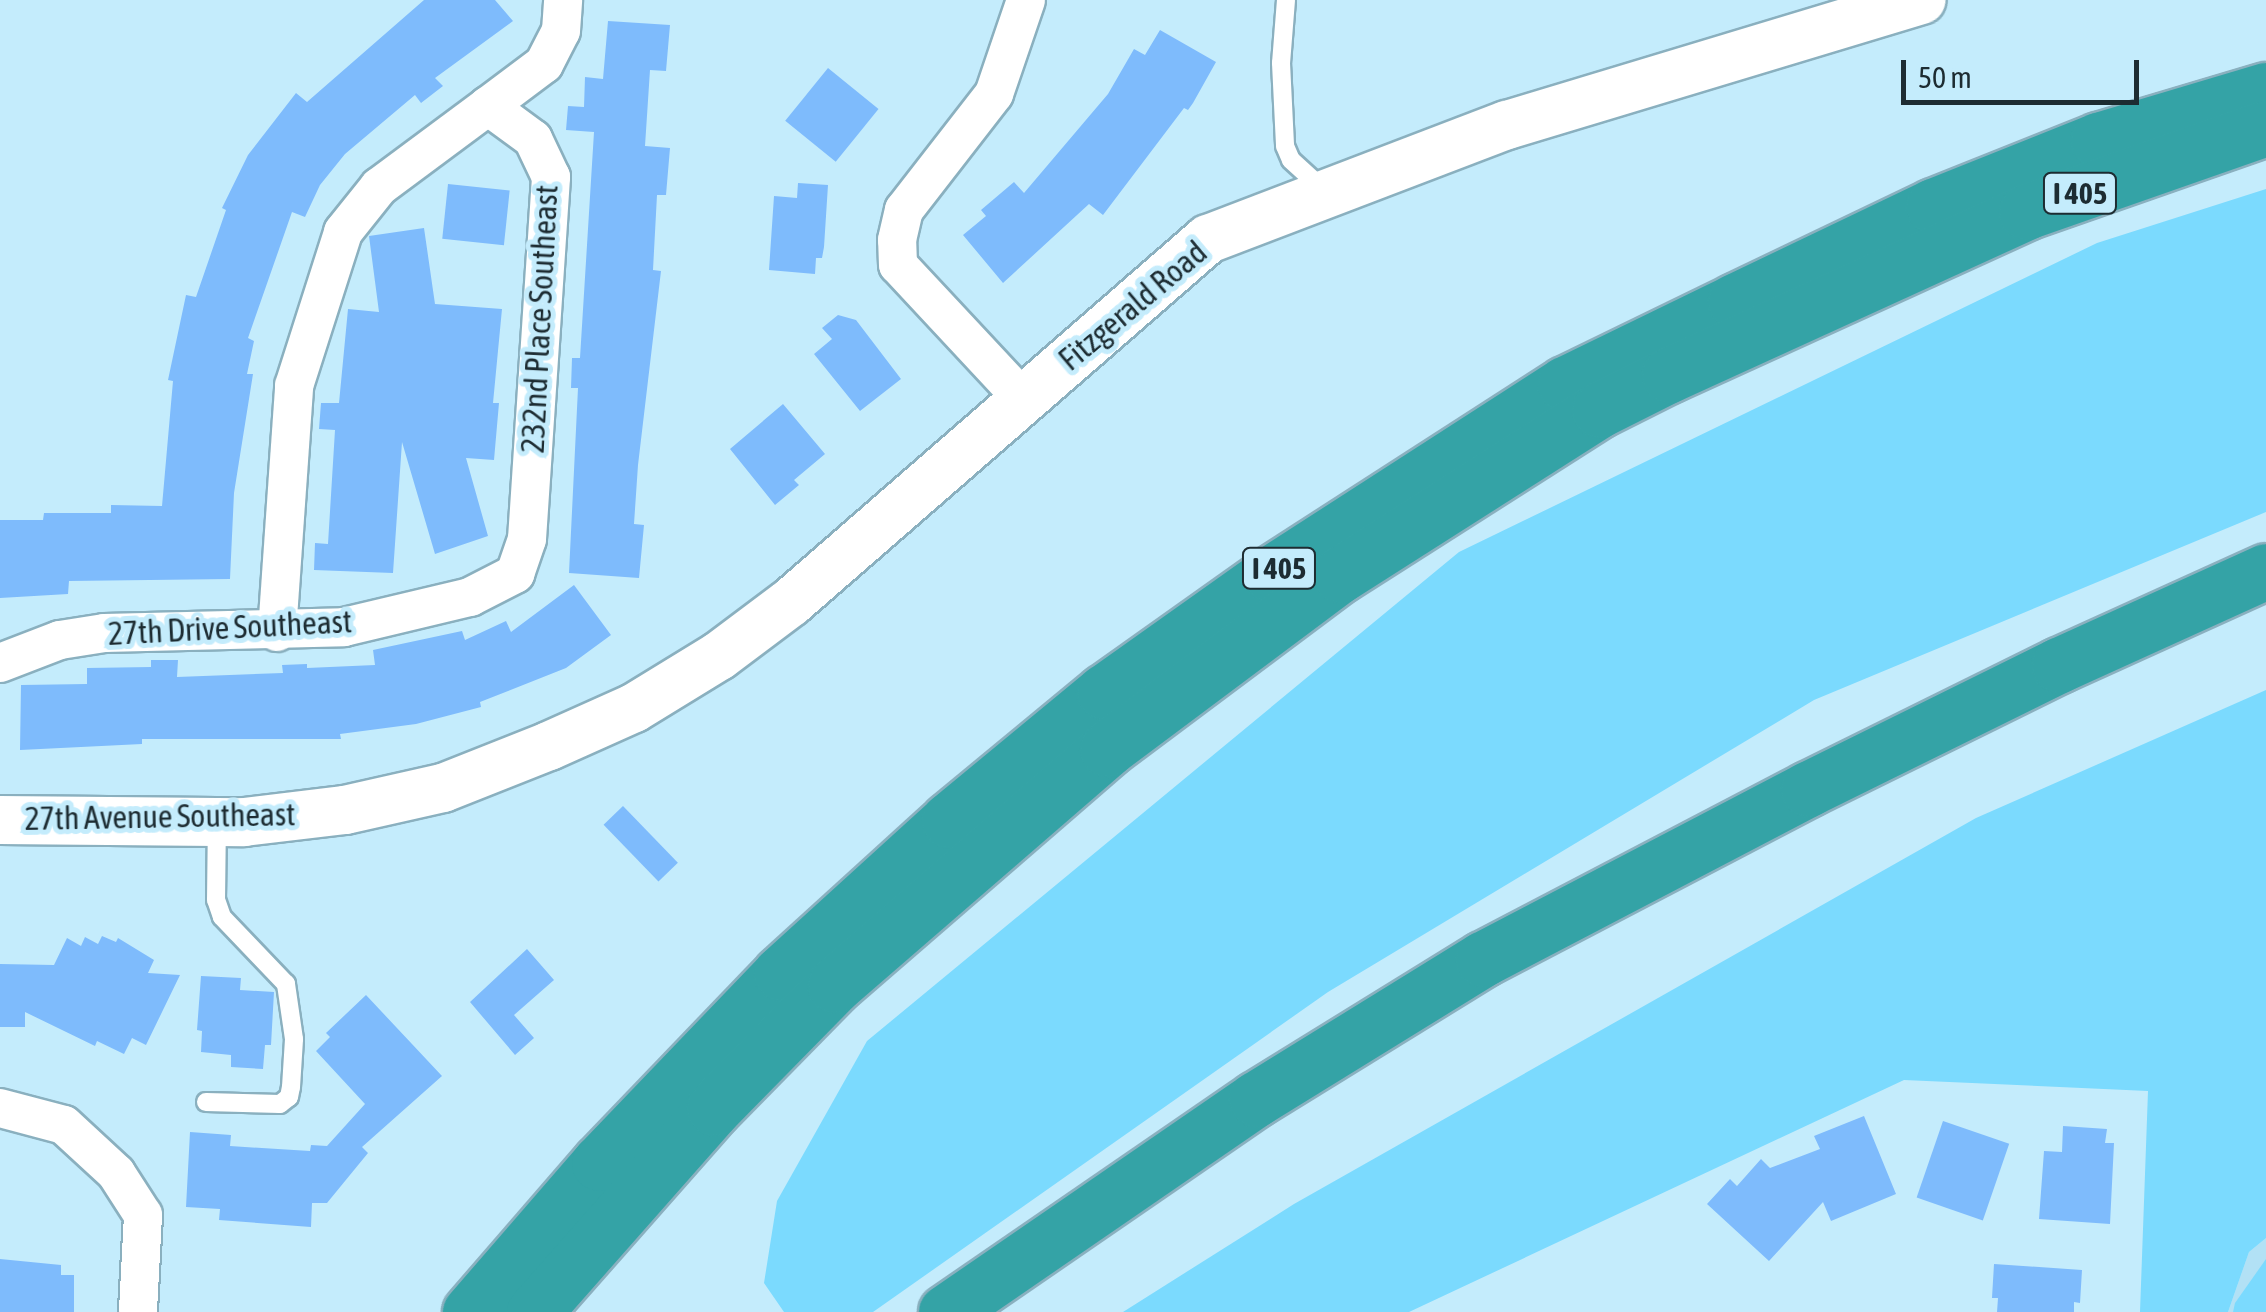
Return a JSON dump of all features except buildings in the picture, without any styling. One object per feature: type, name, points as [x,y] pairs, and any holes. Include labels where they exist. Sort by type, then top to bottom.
[{"type":"highway","name":"I 405","points":[[470,1312],[598,1162],[781,973],[948,820],[1090,704],[1270,574],[1565,384],[1718,309],[1932,206],[2098,140],[2266,90]]},
{"type":"highway","name":"I 405","points":[[534,1312],[714,1108],[835,985],[1107,749],[1340,575],[1599,410],[1669,375],[2026,212],[2266,128]]},
{"type":"highway","points":[[1687,856],[1749,793],[2024,654],[2266,545]]},
{"type":"highway","points":[[946,1312],[1256,1099],[1483,959],[1687,856],[1808,789],[2060,665],[2266,572]]},
{"type":"street","points":[[277,632],[294,386],[343,232],[379,187],[544,64],[561,32],[563,0]]},
{"type":"street","points":[[1023,400],[898,265],[898,240],[904,210],[994,94],[1026,0]]},
{"type":"street","name":"Fitzgerald Road","points":[[550,746],[634,708],[720,656],[897,514],[1208,239],[1507,125],[1922,0]]},
{"type":"street","name":"232nd Place Southeast","points":[[488,106],[532,139],[551,177],[527,539],[515,574]]},
{"type":"street","name":"27th Drive Southeast","points":[[0,663],[60,640],[104,633],[277,632],[344,627],[470,598],[515,574]]},
{"type":"street","name":"27th Avenue Southeast","points":[[0,820],[217,821],[345,810],[443,788],[550,746]]},
{"type":"street","points":[[0,1108],[64,1125],[116,1172],[144,1215],[138,1312]]},
{"type":"lane","points":[[1286,0],[1281,64],[1285,146],[1291,160],[1326,192]]},
{"type":"lane","points":[[206,1102],[280,1104],[289,1097],[294,1039],[286,984],[222,917],[216,900],[217,821]]},
{"type":"shaded area","points":[[2266,189],[2266,512],[1814,700],[1328,992],[873,1312],[784,1312],[764,1283],[777,1201],[867,1041],[1459,552],[2097,243]]},
{"type":"shaded area","points":[[2266,690],[2266,1238],[2249,1252],[2228,1312],[2140,1312],[2148,1091],[1904,1080],[1409,1312],[1123,1312],[1294,1204],[1976,818]]},
{"type":"shaded area","points":[[2266,1238],[2266,1312],[2228,1312],[2249,1252]]},
{"type":"shaded area","points":[[2266,1259],[2266,1312],[2233,1312],[2235,1303]]}]
